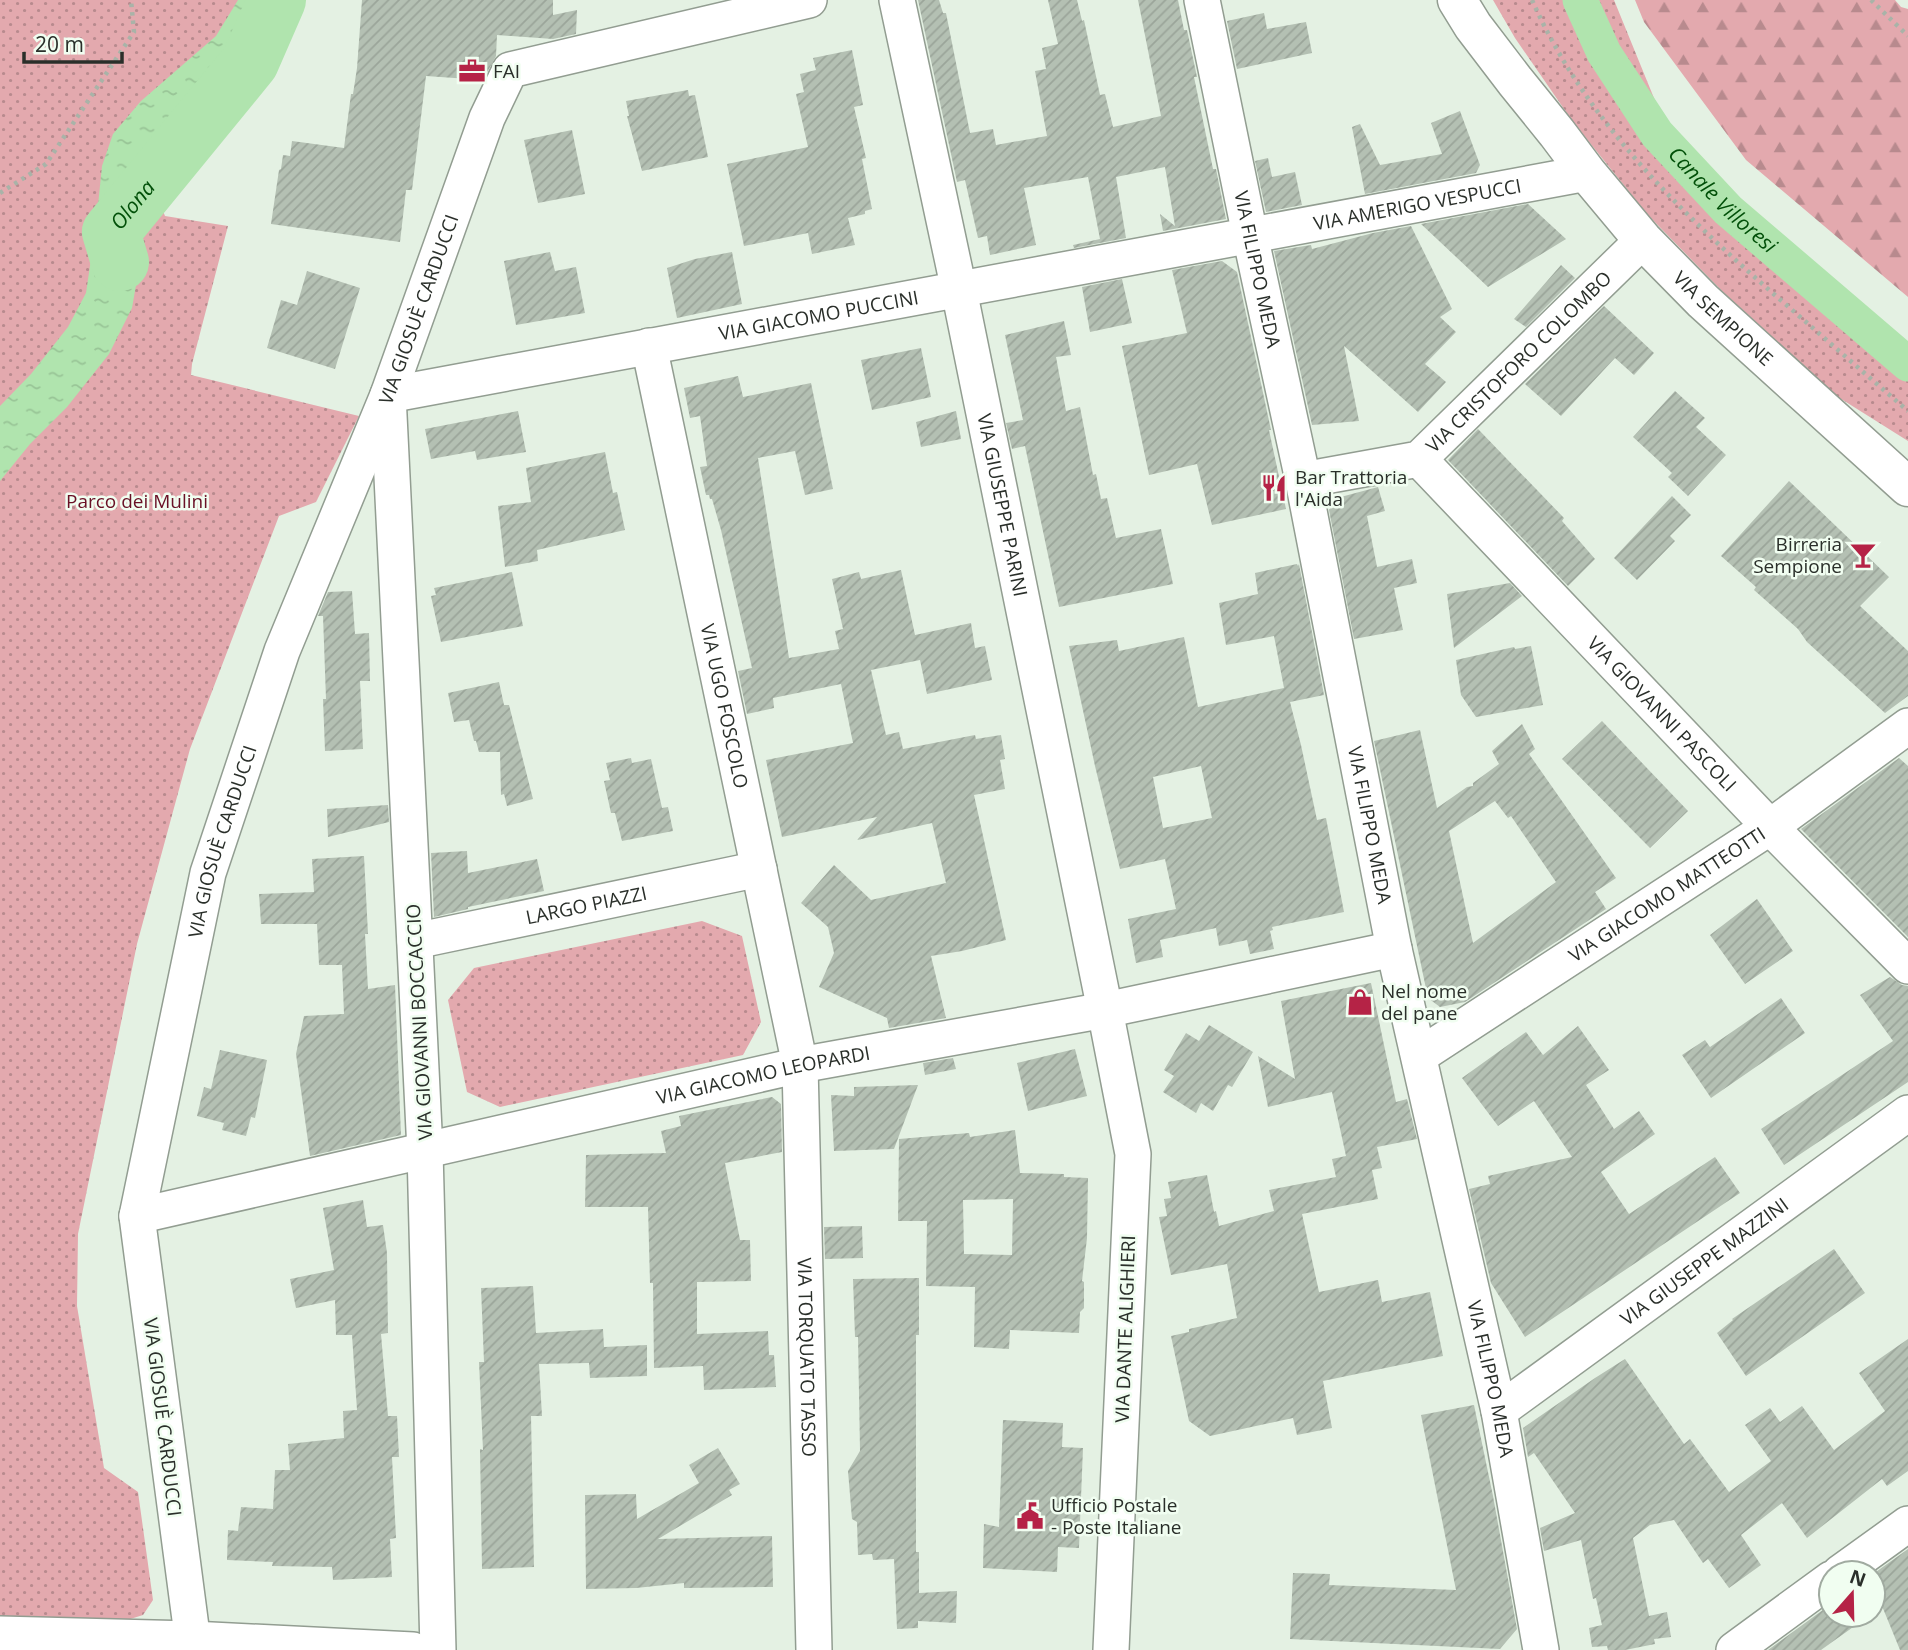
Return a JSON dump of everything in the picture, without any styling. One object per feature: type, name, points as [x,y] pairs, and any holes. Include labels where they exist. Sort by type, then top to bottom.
[{"type":"main road","name":"VIA SEMPIONE","points":[[1457,0],[1515,81],[1643,240],[1703,302],[1908,486]]},
{"type":"main road","name":"VIA SEMPIONE","points":[[1484,0],[1523,76],[1557,133]]},
{"type":"street","name":"VIA GIOSUÈ CARDUCCI","points":[[193,1645],[137,1216],[208,873],[282,651],[388,395],[487,118],[510,70],[809,0]]},
{"type":"street","name":"VIA GIUSEPPE PARINI","points":[[897,0],[959,290],[1105,1010]]},
{"type":"street","name":"VIA FILIPPO MEDA","points":[[1202,0],[1303,480],[1394,948],[1499,1411],[1541,1650]]},
{"type":"street","name":"VIA AMERIGO VESPUCCI","points":[[1250,235],[1587,173]]},
{"type":"street","name":"VIA GIACOMO PUCCINI","points":[[388,395],[1250,235]]},
{"type":"street","name":"VIA CRISTOFORO COLOMBO","points":[[1303,480],[1419,459],[1643,240]]},
{"type":"street","name":"VIA UGO FOSCOLO","points":[[649,346],[800,1065]]},
{"type":"street","name":"VIA GIOVANNI BOCCACCIO","points":[[388,395],[425,1151],[438,1650]]},
{"type":"street","name":"VIA GIOVANNI PASCOLI","points":[[1419,459],[1770,827],[1908,966]]},
{"type":"street","name":"VIA GIACOMO MATTEOTTI","points":[[1419,1056],[1770,827],[1908,726]]},
{"type":"street","name":"LARGO PIAZZI","points":[[415,941],[759,869]]},
{"type":"street","name":"VIA GIACOMO LEOPARDI","points":[[137,1216],[800,1065],[1105,1010],[1394,948]]},
{"type":"street","name":"VIA DANTE ALIGHIERI","points":[[1105,1010],[1133,1154],[1111,1650]]},
{"type":"street","name":"VIA TORQUATO TASSO","points":[[800,1065],[814,1650]]},
{"type":"street","name":"VIA GIUSEPPE MAZZINI","points":[[1499,1411],[1908,1113]]},
{"type":"street","points":[[1859,1559],[1908,1524]]},
{"type":"street","points":[[1734,1650],[1817,1590]]},
{"type":"street","points":[[0,1634],[193,1645],[413,1650]]},
{"type":"path","points":[[0,193],[46,164],[134,32],[131,0]]},
{"type":"path","points":[[1532,0],[1559,52],[1587,97],[1622,145],[1659,186],[1711,238],[1908,411]]},
{"type":"path","points":[[1871,0],[1908,36]]},
{"type":"green space","name":"Parco dei Mulini","points":[[0,0],[305,0],[280,57],[235,83],[199,111],[160,174],[156,194],[165,216],[228,226],[191,375],[359,416],[316,502],[279,516],[190,749],[137,944],[78,1234],[77,1306],[104,1468],[138,1492],[153,1600],[143,1615],[124,1621],[0,1638]]},
{"type":"green space","points":[[1493,0],[1614,0],[1687,179],[1908,377],[1908,441],[1838,397],[1721,290],[1647,214],[1573,122],[1515,38]]},
{"type":"green space","points":[[1635,0],[1895,0],[1901,7],[1908,9],[1908,297],[1746,160],[1644,22]]},
{"type":"green space","points":[[702,921],[742,936],[761,1022],[743,1055],[500,1107],[467,1092],[448,1000],[474,968]]},
{"type":"water","points":[[238,0],[287,0],[271,38],[241,68],[170,126],[151,157],[142,176],[136,230],[139,268],[132,308],[109,354],[67,407],[30,444],[0,481],[0,406],[31,374],[68,327],[86,293],[102,166],[113,134],[141,101],[216,36]]},
{"type":"building","points":[[362,0],[553,0],[553,15],[577,10],[576,34],[553,39],[497,35],[496,56],[483,80],[426,76],[412,190],[406,190],[400,242],[271,224],[279,170],[283,155],[290,156],[292,141],[344,148],[357,68]]},
{"type":"building","points":[[918,0],[939,0],[943,13],[946,13],[970,133],[993,129],[996,145],[1047,136],[1035,71],[1046,69],[1042,48],[1058,44],[1048,0],[1077,0],[1100,95],[1105,94],[1113,127],[1161,116],[1138,0],[1178,0],[1184,30],[1187,30],[1197,77],[1194,77],[1226,219],[1163,231],[1160,214],[1175,226],[1165,167],[1116,177],[1126,238],[1074,248],[1073,245],[1100,239],[1088,177],[1024,188],[1036,245],[990,255],[987,236],[978,238],[965,180],[957,182]]},
{"type":"building","points":[[1264,13],[1267,29],[1306,22],[1312,53],[1237,69],[1227,21]]},
{"type":"building","points":[[852,50],[863,105],[854,107],[866,158],[862,159],[872,209],[865,211],[865,214],[848,218],[855,245],[812,254],[808,233],[744,246],[727,164],[808,147],[796,94],[804,92],[800,74],[816,70],[813,58]]},
{"type":"building","points":[[688,90],[689,96],[695,95],[708,157],[642,171],[627,116],[626,101]]},
{"type":"building","points":[[1460,111],[1480,165],[1476,173],[1365,194],[1352,127],[1360,124],[1380,165],[1442,154],[1431,123]]},
{"type":"building","points":[[572,130],[585,194],[538,203],[524,140]]},
{"type":"building","points":[[1268,158],[1272,177],[1295,172],[1302,205],[1266,212],[1255,161]]},
{"type":"building","points":[[1528,204],[1566,239],[1488,287],[1421,224]]},
{"type":"building","points":[[1411,226],[1452,309],[1440,317],[1456,332],[1425,364],[1446,382],[1418,412],[1344,346],[1359,421],[1312,425],[1274,251],[1311,245],[1312,249]]},
{"type":"building","points":[[550,252],[555,271],[576,267],[585,313],[516,325],[504,261]]},
{"type":"building","points":[[732,252],[742,304],[677,318],[667,268]]},
{"type":"building","points":[[1222,261],[1237,272],[1286,509],[1212,525],[1197,464],[1149,475],[1122,346],[1187,333],[1172,270]]},
{"type":"building","points":[[1561,265],[1575,278],[1526,327],[1514,319]]},
{"type":"building","points":[[307,271],[360,288],[335,369],[267,348],[281,300],[297,305]]},
{"type":"building","points":[[1122,279],[1132,323],[1090,332],[1082,287]]},
{"type":"building","points":[[1604,306],[1654,353],[1634,375],[1615,358],[1561,416],[1525,384]]},
{"type":"building","points":[[1064,321],[1071,355],[1056,357],[1066,411],[1080,407],[1093,475],[1096,474],[1101,499],[1107,498],[1116,538],[1161,529],[1173,584],[1059,607],[1025,446],[1012,449],[1006,423],[1023,420],[1005,335]]},
{"type":"building","points":[[921,348],[931,397],[872,410],[861,360]]},
{"type":"building","points":[[738,376],[743,397],[811,383],[833,489],[805,495],[795,451],[758,458],[789,658],[839,649],[835,631],[843,629],[832,579],[859,572],[861,579],[901,570],[915,635],[971,623],[975,648],[985,646],[992,680],[927,694],[920,660],[871,670],[886,735],[899,732],[903,749],[975,735],[976,739],[1001,735],[1005,759],[1000,760],[1005,789],[974,795],[1006,940],[931,956],[946,1018],[889,1028],[887,1018],[819,987],[834,953],[828,927],[801,903],[834,865],[871,900],[946,883],[932,823],[857,840],[877,817],[782,837],[766,760],[853,743],[841,684],[773,698],[774,708],[747,714],[738,671],[752,668],[721,530],[712,499],[706,495],[700,467],[707,466],[700,416],[690,418],[684,388]]},
{"type":"building","points":[[1675,391],[1705,418],[1696,427],[1726,455],[1688,496],[1668,477],[1672,473],[1633,437]]},
{"type":"building","points":[[518,411],[526,452],[477,460],[475,451],[431,459],[425,429]]},
{"type":"building","points":[[956,411],[961,439],[921,447],[916,422]]},
{"type":"building","points":[[1478,429],[1564,518],[1562,521],[1595,559],[1568,586],[1448,460]]},
{"type":"building","points":[[605,452],[613,493],[617,492],[625,530],[537,550],[538,561],[505,567],[498,506],[531,502],[526,468]]},
{"type":"building","points":[[1789,481],[1889,577],[1860,606],[1908,651],[1908,696],[1885,713],[1807,642],[1798,629],[1754,590],[1756,587],[1721,556]]},
{"type":"building","points":[[1378,487],[1385,511],[1367,516],[1377,567],[1412,559],[1417,583],[1394,588],[1403,630],[1354,639],[1329,510],[1337,498]]},
{"type":"building","points":[[1672,496],[1691,515],[1670,536],[1675,541],[1637,580],[1614,558]]},
{"type":"building","points":[[1299,564],[1324,695],[1290,702],[1317,820],[1326,818],[1344,912],[1272,927],[1273,930],[1270,931],[1274,949],[1250,954],[1247,940],[1219,946],[1216,928],[1160,940],[1163,957],[1136,963],[1128,919],[1176,909],[1165,859],[1120,869],[1069,646],[1117,640],[1119,651],[1184,637],[1198,707],[1284,688],[1274,636],[1226,645],[1219,603],[1258,594],[1255,573]],"holes":[[[1201,766],[1212,818],[1163,828],[1153,777]]]},
{"type":"building","points":[[512,572],[523,626],[441,642],[431,596],[436,595],[434,588]]},
{"type":"building","points":[[1510,583],[1522,596],[1454,648],[1447,594]]},
{"type":"building","points":[[352,591],[355,634],[369,633],[370,681],[360,681],[363,749],[325,751],[323,616],[318,616],[328,592]]},
{"type":"building","points":[[1531,646],[1543,705],[1476,717],[1461,695],[1456,660],[1514,647]]},
{"type":"building","points":[[499,682],[504,705],[509,705],[533,799],[507,806],[504,794],[501,795],[500,752],[479,752],[469,720],[454,722],[448,693]]},
{"type":"building","points":[[1602,721],[1688,811],[1650,848],[1562,759]]},
{"type":"building","points":[[1522,724],[1535,749],[1529,754],[1616,878],[1595,892],[1606,909],[1465,1002],[1440,1007],[1428,998],[1374,741],[1420,730],[1437,808],[1467,787],[1473,786],[1473,783],[1499,764],[1492,751]],"holes":[[[1495,801],[1508,818],[1511,816],[1556,882],[1473,943],[1449,831]]]},
{"type":"building","points":[[631,758],[632,763],[651,759],[662,808],[668,807],[673,831],[622,841],[615,813],[611,813],[604,781],[610,780],[606,763]]},
{"type":"building","points":[[1899,758],[1908,766],[1908,937],[1801,829]]},
{"type":"building","points":[[388,805],[389,822],[328,837],[327,809]]},
{"type":"building","points":[[467,851],[468,873],[537,859],[544,891],[434,917],[431,853]]},
{"type":"building","points":[[364,856],[368,989],[395,985],[401,1135],[310,1156],[296,1054],[304,1016],[344,1014],[342,965],[319,965],[317,924],[261,924],[259,894],[314,892],[312,859]]},
{"type":"building","points":[[1757,899],[1793,951],[1745,984],[1710,935]]},
{"type":"building","points":[[1890,977],[1908,986],[1908,1082],[1784,1165],[1761,1129],[1893,1041],[1860,995]]},
{"type":"building","points":[[1371,983],[1396,1102],[1407,1099],[1417,1139],[1377,1147],[1382,1168],[1372,1170],[1378,1199],[1302,1214],[1319,1292],[1378,1280],[1382,1302],[1430,1292],[1443,1356],[1323,1381],[1332,1428],[1297,1435],[1293,1418],[1210,1436],[1189,1421],[1171,1336],[1237,1318],[1227,1264],[1171,1275],[1159,1217],[1167,1216],[1164,1199],[1171,1198],[1168,1182],[1207,1175],[1219,1226],[1274,1211],[1269,1190],[1336,1177],[1332,1159],[1346,1156],[1332,1092],[1268,1107],[1258,1056],[1295,1079],[1281,1001]]},
{"type":"building","points":[[1781,998],[1805,1033],[1711,1098],[1682,1055],[1705,1040],[1710,1047]]},
{"type":"building","points":[[1209,1025],[1253,1052],[1232,1087],[1228,1085],[1213,1111],[1201,1103],[1196,1113],[1163,1092],[1174,1076],[1164,1070],[1186,1033],[1199,1041]]},
{"type":"building","points":[[1578,1026],[1609,1070],[1586,1085],[1614,1129],[1639,1111],[1655,1134],[1601,1172],[1629,1214],[1715,1157],[1740,1193],[1525,1337],[1491,1283],[1469,1189],[1490,1184],[1488,1176],[1572,1157],[1534,1101],[1498,1126],[1462,1078],[1526,1032],[1543,1055]]},
{"type":"building","points":[[1075,1049],[1087,1096],[1028,1111],[1017,1063]]},
{"type":"building","points":[[220,1050],[267,1060],[255,1118],[251,1117],[246,1136],[222,1130],[224,1123],[197,1116],[204,1087],[211,1089]]},
{"type":"building","points":[[953,1058],[956,1069],[925,1075],[923,1063]]},
{"type":"building","points":[[918,1085],[894,1149],[834,1151],[831,1095],[854,1096],[854,1087]]},
{"type":"building","points":[[772,1097],[781,1104],[782,1152],[725,1163],[740,1240],[750,1240],[751,1281],[697,1282],[697,1334],[768,1331],[769,1355],[774,1355],[776,1387],[704,1390],[703,1366],[654,1368],[653,1283],[650,1283],[648,1207],[585,1207],[586,1155],[666,1153],[661,1131],[681,1126],[679,1116]]},
{"type":"building","points":[[1015,1130],[1020,1173],[1064,1174],[1064,1177],[1088,1178],[1087,1238],[1082,1281],[1084,1308],[1080,1312],[1079,1333],[1010,1330],[1009,1349],[974,1347],[975,1287],[926,1286],[927,1221],[898,1221],[899,1139],[969,1133],[970,1137]],"holes":[[[1013,1199],[1012,1255],[964,1254],[963,1200]]]},
{"type":"building","points":[[363,1200],[367,1227],[383,1225],[387,1253],[388,1333],[381,1334],[388,1416],[397,1416],[399,1457],[392,1457],[396,1538],[390,1539],[392,1577],[333,1580],[332,1567],[272,1566],[273,1562],[227,1560],[228,1530],[238,1531],[241,1507],[273,1509],[275,1470],[290,1470],[288,1444],[344,1438],[343,1411],[357,1410],[352,1335],[336,1335],[335,1300],[296,1308],[290,1279],[334,1270],[323,1208]]},
{"type":"building","points":[[862,1226],[863,1258],[825,1259],[824,1227]]},
{"type":"building","points":[[1834,1249],[1865,1293],[1746,1376],[1717,1333],[1732,1319]]},
{"type":"building","points":[[919,1278],[919,1335],[916,1335],[916,1552],[919,1552],[919,1593],[957,1591],[956,1623],[918,1621],[918,1628],[897,1629],[894,1559],[873,1560],[872,1554],[858,1555],[857,1522],[852,1519],[848,1471],[860,1451],[858,1337],[855,1337],[853,1279]]},
{"type":"building","points":[[533,1286],[536,1333],[603,1329],[604,1347],[647,1345],[647,1376],[590,1378],[589,1363],[539,1364],[542,1416],[531,1416],[534,1567],[482,1569],[480,1449],[483,1450],[479,1362],[484,1362],[481,1288]]},
{"type":"building","points":[[1908,1339],[1908,1471],[1887,1486],[1882,1479],[1807,1538],[1782,1503],[1741,1535],[1761,1565],[1729,1588],[1708,1559],[1703,1563],[1674,1520],[1650,1525],[1633,1538],[1649,1616],[1667,1612],[1671,1637],[1654,1639],[1655,1644],[1625,1650],[1608,1650],[1607,1646],[1592,1647],[1589,1628],[1602,1625],[1596,1598],[1593,1599],[1581,1540],[1544,1551],[1540,1528],[1575,1513],[1534,1453],[1528,1457],[1523,1428],[1625,1359],[1684,1444],[1690,1439],[1729,1492],[1771,1461],[1745,1425],[1770,1408],[1780,1422],[1802,1406],[1834,1450],[1885,1411],[1859,1373]]},
{"type":"building","points":[[1474,1405],[1517,1629],[1500,1649],[1290,1639],[1293,1573],[1330,1574],[1329,1585],[1456,1590],[1421,1415]]},
{"type":"building","points":[[1003,1420],[1063,1423],[1062,1447],[1083,1448],[1079,1548],[1058,1547],[1057,1572],[983,1568],[984,1524],[999,1527]]},
{"type":"building","points":[[718,1448],[740,1484],[729,1490],[732,1495],[658,1539],[772,1536],[773,1587],[684,1588],[684,1583],[586,1589],[585,1495],[636,1494],[637,1519],[699,1483],[689,1465]]},
{"type":"building","points":[[1908,1549],[1908,1650],[1900,1650],[1887,1618],[1887,1564]]},
{"type":"building","points":[[1817,1614],[1817,1629],[1850,1629],[1821,1650],[1768,1650]]},
{"type":"waterway","name":"Olona","points":[[120,262],[111,232],[250,62],[277,0]]},
{"type":"waterway","name":"Canale Villoresi","points":[[1580,0],[1604,53],[1657,134],[1728,210],[1908,364]]},
{"type":"place","name":"FAI","points":[[472,71]]},
{"type":"place","name":"Bar Trattoria l'Aida","points":[[1274,488]]},
{"type":"place","name":"Birreria Sempione","points":[[1863,555]]},
{"type":"place","name":"Nel nome del pane","points":[[1360,1002]]},
{"type":"place","name":"Ufficio Postale - Poste Italiane","points":[[1030,1516]]}]
